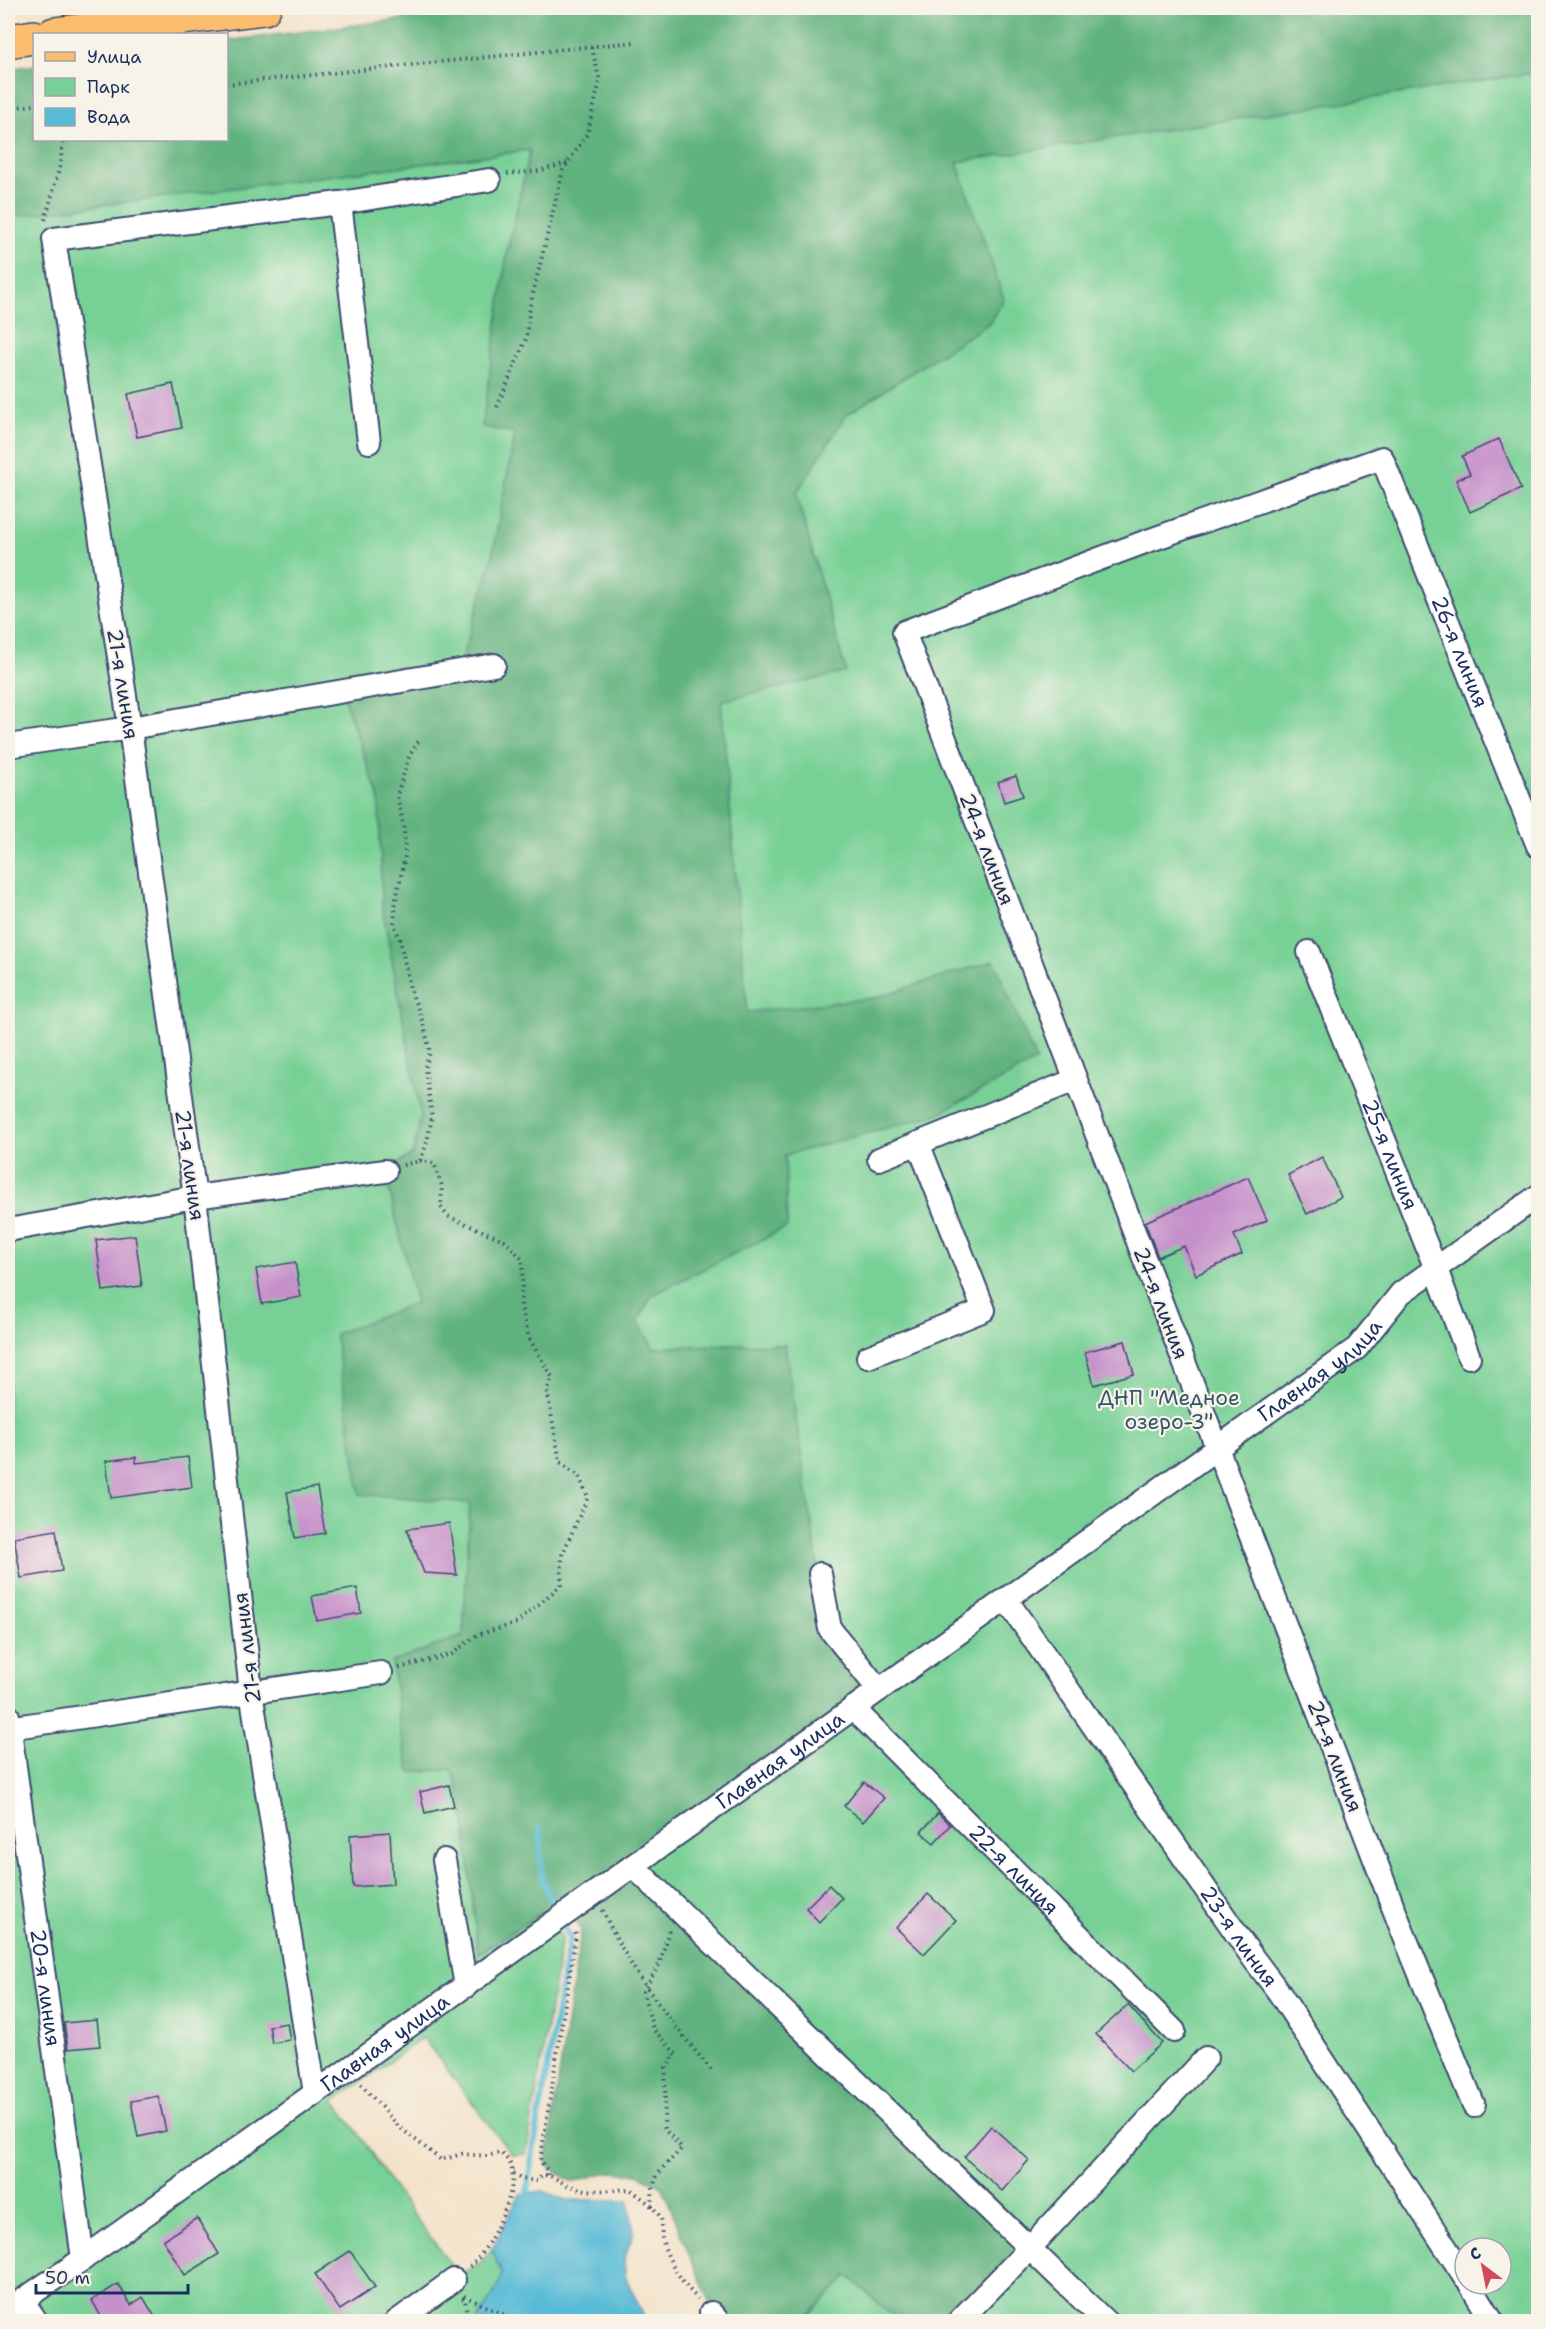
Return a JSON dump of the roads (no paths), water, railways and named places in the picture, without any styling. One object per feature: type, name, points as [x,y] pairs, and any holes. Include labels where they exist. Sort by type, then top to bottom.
[{"type":"main road","points":[[62,33],[264,8]]},
{"type":"main road","points":[[8,40],[33,37]]},
{"type":"street","points":[[369,442],[339,203],[489,180]]},
{"type":"street","name":"21-я линия","points":[[315,2093],[252,1692],[195,1197],[130,728],[48,235],[339,203]]},
{"type":"street","name":"26-я линия","points":[[904,632],[1142,543],[1382,458],[1539,846]]},
{"type":"street","name":"24-я линия","points":[[904,632],[1402,1930],[1474,2106]]},
{"type":"street","points":[[8,746],[130,728],[494,665]]},
{"type":"street","name":"25-я линия","points":[[1309,952],[1469,1357]]},
{"type":"street","points":[[879,1159],[1075,1080]]},
{"type":"street","points":[[868,1357],[984,1310],[918,1143]]},
{"type":"street","points":[[8,1230],[195,1197],[385,1171]]},
{"type":"street","name":"Главная улица","points":[[15,2305],[83,2259],[1358,1348],[1401,1293],[1539,1197]]},
{"type":"street","points":[[820,1574],[830,1629],[879,1690]]},
{"type":"street","name":"23-я линия","points":[[1006,1599],[1278,1991],[1453,2259]]},
{"type":"street","points":[[8,1724],[381,1673]]},
{"type":"street","name":"22-я линия","points":[[853,1708],[1174,2031]]},
{"type":"street","name":"20-я линия","points":[[8,1724],[83,2259]]},
{"type":"street","points":[[444,1860],[466,1986]]},
{"type":"street","points":[[633,1866],[1106,2322]]},
{"type":"street","points":[[958,2322],[1206,2058]]},
{"type":"street","points":[[396,2322],[449,2284]]},
{"type":"street","points":[[1477,2296],[1493,2322]]},
{"type":"street","points":[[15,2305],[37,2322]]},
{"type":"water","points":[[543,2191],[566,2200],[628,2200],[634,2233],[624,2258],[625,2276],[646,2321],[477,2321],[498,2287],[502,2274],[492,2249],[520,2194]]},
{"type":"waterway","points":[[540,1829],[542,1879],[556,1910]]},
{"type":"waterway","points":[[529,2198],[527,2193],[530,2169],[570,1937],[563,1925]]},
{"type":"park label","name":"ДНП \"Медное озеро-3\"","points":[[1169,1410]]}]
